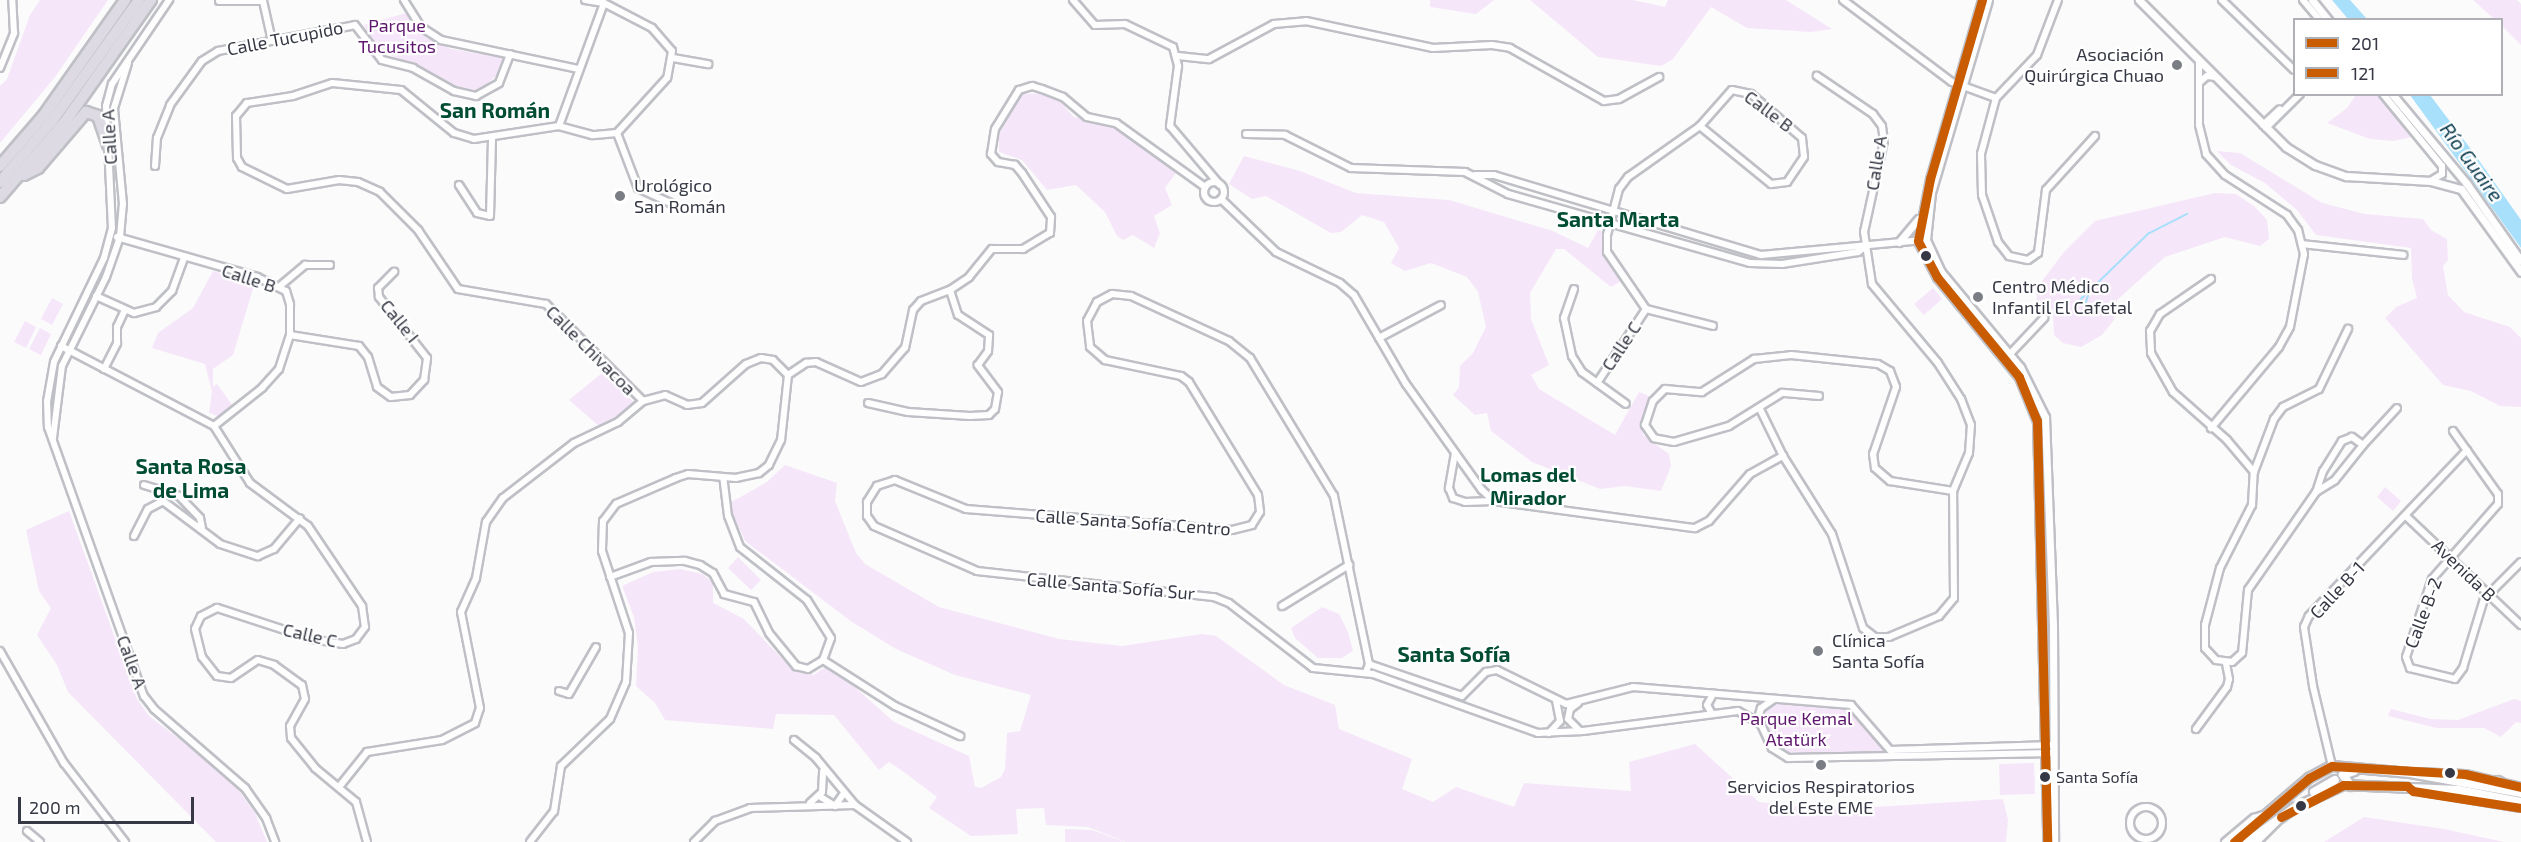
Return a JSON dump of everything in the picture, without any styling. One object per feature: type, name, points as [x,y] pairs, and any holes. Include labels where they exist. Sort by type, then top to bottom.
[{"type":"highway","points":[[0,166],[44,115],[125,0]]},
{"type":"highway","points":[[0,182],[52,121],[139,0]]},
{"type":"highway","points":[[0,198],[21,176],[99,76],[151,0]]},
{"type":"highway","points":[[21,176],[38,168],[86,112],[98,116],[108,145]]},
{"type":"main road","points":[[2332,766],[2337,783]]},
{"type":"main road","points":[[2234,842],[2313,775],[2332,766],[2410,773],[2520,791]]},
{"type":"main road","points":[[2351,786],[2343,778],[2346,771],[2378,769]]},
{"type":"main road","points":[[2313,775],[2324,775],[2324,786]]},
{"type":"main road","points":[[2498,781],[2520,791]]},
{"type":"main road","points":[[2247,842],[2279,818],[2337,783]]},
{"type":"main road","points":[[2306,802],[2324,786],[2337,783],[2351,786],[2407,786],[2480,793],[2521,802]]},
{"type":"street","points":[[0,68],[14,33],[12,0]]},
{"type":"street","points":[[133,52],[169,0]]},
{"type":"street","points":[[404,0],[421,27],[431,36],[452,44],[579,69]]},
{"type":"street","points":[[585,0],[603,2],[660,34],[669,44],[673,58],[667,78],[617,133],[638,188],[673,204]]},
{"type":"street","points":[[1073,0],[1095,25],[1131,26],[1170,43],[1178,56],[1170,126],[1221,185],[1221,199],[1276,252],[1350,290],[1455,453],[1494,501]]},
{"type":"street","points":[[1843,0],[1960,85],[1996,98]]},
{"type":"street","points":[[1982,0],[1929,201],[1926,240],[1941,272],[2010,354],[2035,392],[2047,431],[2054,842]]},
{"type":"street","points":[[1988,0],[1920,217],[1918,241],[1937,277],[2019,377],[2037,421],[2047,842]]},
{"type":"street","points":[[2058,0],[2037,54],[1996,98],[1981,154],[1979,182],[1998,242],[2014,259],[2028,260],[2038,252],[2046,190],[2095,136]]},
{"type":"street","points":[[2139,0],[2265,127],[2296,155],[2333,172],[2431,181],[2466,193],[2521,272]]},
{"type":"street","points":[[2222,0],[2293,68]]},
{"type":"street","points":[[2303,0],[2318,18]]},
{"type":"street","points":[[2312,0],[2326,18]]},
{"type":"street","points":[[219,1],[263,1],[272,41]]},
{"type":"street","points":[[559,126],[603,2]]},
{"type":"street","points":[[1178,56],[1202,61],[1274,24],[1306,21],[1433,48],[1492,45],[1510,48],[1604,101],[1619,99],[1659,77]]},
{"type":"street","name":"Calle Tucupido","points":[[154,166],[165,115],[202,61],[218,51],[355,25],[382,60],[413,68],[466,95],[484,94],[499,83],[510,54]]},
{"type":"street","name":"Calle A","points":[[133,52],[109,91],[108,145],[114,200],[111,236],[51,371],[47,401],[53,440],[144,696],[154,709],[245,788],[266,818],[275,842]]},
{"type":"street","name":"Calle A","points":[[53,440],[57,386],[69,350],[96,296],[120,237],[123,204],[114,108],[133,52]]},
{"type":"street","points":[[673,58],[708,64]]},
{"type":"street","points":[[2199,60],[2200,134],[2206,154],[2225,175],[2287,215],[2302,243],[2302,278],[2290,327],[2279,347],[2211,428]]},
{"type":"street","name":"Calle A","points":[[1817,76],[1873,114],[1882,126],[1884,141],[1864,232],[1866,246]]},
{"type":"street","points":[[2200,82],[2207,76],[2216,76]]},
{"type":"street","name":"Calle Chivacoa","points":[[617,133],[592,135],[559,126],[474,139],[454,133],[401,90],[350,83],[317,86],[293,96],[247,103],[239,109],[235,124],[237,158],[242,167],[287,189],[339,180],[358,182],[380,192],[418,230],[458,289],[546,303],[643,401]]},
{"type":"street","points":[[531,842],[554,811],[561,766],[610,719],[622,698],[629,665],[629,633],[610,577],[600,530],[616,504],[688,474],[723,478],[759,473],[776,458],[789,375],[806,363],[816,362],[861,382],[882,374],[905,348],[916,305],[950,290],[969,277],[992,249],[1030,246],[1046,237],[1053,228],[1051,217],[1015,165],[998,162],[990,148],[1000,118],[1014,96],[1025,87],[1042,89],[1063,97],[1087,117],[1116,123],[1205,187]]},
{"type":"street","name":"Calle B","points":[[1614,212],[1619,189],[1628,177],[1700,126],[1724,95],[1741,89],[1797,132],[1804,144],[1804,157],[1787,182],[1771,184],[1700,126]]},
{"type":"street","points":[[2265,127],[2293,96]]},
{"type":"street","points":[[2265,127],[2298,96]]},
{"type":"street","points":[[2385,96],[2442,166],[2442,174],[2431,181]]},
{"type":"street","points":[[2392,96],[2467,184],[2521,261]]},
{"type":"street","points":[[1246,134],[1285,135],[1351,168],[1474,176],[1494,175],[1761,255],[1926,240]]},
{"type":"street","points":[[459,185],[477,213],[490,216],[492,138]]},
{"type":"street","points":[[1474,176],[1508,194],[1610,225],[1767,265],[1858,252],[1866,246]]},
{"type":"street","points":[[1205,187],[1212,182],[1221,185]]},
{"type":"street","points":[[1205,187],[1205,196],[1209,201],[1221,199]]},
{"type":"street","name":"Calle C","points":[[1614,212],[1607,252],[1646,309],[1713,326]]},
{"type":"street","points":[[1899,242],[1920,217]]},
{"type":"street","name":"Calle B","points":[[111,236],[280,286],[290,304],[290,335],[285,356],[272,379],[214,426]]},
{"type":"street","points":[[2302,243],[2403,255]]},
{"type":"street","points":[[1760,409],[1783,456],[1832,534],[1860,622],[1875,637],[1889,637],[1931,620],[1952,602],[1956,582],[1953,491],[1971,442],[1967,412],[1938,363],[1876,292],[1866,246]]},
{"type":"street","points":[[96,296],[125,310],[143,312],[163,302],[175,285],[184,258]]},
{"type":"street","points":[[280,286],[305,265],[330,265]]},
{"type":"street","name":"Calle I","points":[[290,335],[359,346],[368,357],[377,387],[391,397],[410,395],[424,380],[427,358],[379,297],[378,288],[394,272]]},
{"type":"street","points":[[2211,279],[2160,314],[2150,331],[2149,343],[2173,392],[2254,472]]},
{"type":"street","name":"Calle C","points":[[1574,289],[1566,305],[1564,330],[1582,372],[1626,404]]},
{"type":"street","points":[[868,403],[908,412],[970,416],[989,415],[995,409],[998,392],[978,365],[988,351],[989,335],[958,315],[950,290]]},
{"type":"street","name":"Calle Santa Sofía Centro","points":[[869,498],[881,483],[895,480],[966,509],[1232,530],[1252,525],[1260,512],[1258,495],[1189,382],[1180,376],[1100,358],[1087,342],[1087,321],[1097,302],[1118,293],[1229,341],[1245,352],[1334,496],[1349,565]]},
{"type":"street","points":[[1379,338],[1441,305]]},
{"type":"street","name":"Calle C","points":[[1597,383],[1646,309]]},
{"type":"street","points":[[104,369],[117,343],[117,327],[125,310]]},
{"type":"street","points":[[2010,354],[2044,318]]},
{"type":"street","points":[[2226,663],[2208,653],[2204,634],[2220,568],[2252,505],[2254,472],[2277,412],[2319,389],[2348,329]]},
{"type":"street","points":[[61,346],[214,426]]},
{"type":"street","points":[[1819,396],[1789,391],[1760,409],[1716,431],[1674,442],[1654,438],[1645,425],[1653,401],[1665,389],[1702,392],[1754,359],[1791,355],[1878,364],[1890,371],[1896,387],[1873,454],[1875,468],[1890,481],[1953,491]]},
{"type":"street","points":[[367,842],[360,809],[339,787],[367,752],[442,740],[461,734],[476,723],[480,708],[461,612],[479,567],[486,522],[503,498],[564,450],[618,422],[643,401],[665,395],[687,405],[702,403],[746,364],[761,358],[782,366],[789,375]]},
{"type":"street","points":[[2316,492],[2335,480],[2397,408]]},
{"type":"street","name":"Calle C","points":[[214,426],[250,483],[300,518],[318,540],[362,606],[367,621],[361,633],[351,642],[334,644],[218,608],[197,620],[196,643],[208,668],[222,679],[231,678],[258,660],[297,679],[305,691],[305,699],[290,726],[291,738],[315,768],[339,787]]},
{"type":"street","name":"Calle B-2","points":[[2454,431],[2498,494],[2498,504],[2432,579],[2406,657],[2410,668],[2455,679],[2463,668],[2481,608],[2489,594]]},
{"type":"street","points":[[2226,663],[2237,658],[2245,647],[2244,603],[2248,590],[2316,492],[2323,471],[2344,439],[2352,437],[2363,445]]},
{"type":"street","name":"Calle B-1","points":[[2332,766],[2313,687],[2304,627],[2309,616],[2407,517],[2467,450]]},
{"type":"street","points":[[1455,453],[1449,488],[1453,498],[1465,502],[1494,501],[1695,528],[1709,521],[1750,474],[1783,456]]},
{"type":"street","points":[[610,577],[651,562],[685,561],[700,565],[713,573],[724,594],[754,602],[769,633],[796,666],[808,669],[823,660],[831,638],[807,600],[740,547],[728,516],[723,478]]},
{"type":"street","points":[[144,485],[162,488],[185,500],[200,518],[202,528]]},
{"type":"street","name":"Calle Santa Sofía Sur","points":[[869,498],[866,511],[874,526],[977,571],[1214,597],[1229,603],[1306,664],[1330,671],[1366,672],[1545,734]]},
{"type":"street","points":[[134,536],[148,509],[163,501],[230,549],[258,556],[274,549],[300,518]]},
{"type":"street","name":"Avenida B","points":[[2407,517],[2453,557],[2521,625]]},
{"type":"street","points":[[2489,594],[2521,562]]},
{"type":"street","points":[[1282,606],[1349,565],[1369,664],[1366,672]]},
{"type":"street","points":[[559,691],[568,694],[596,647]]},
{"type":"street","points":[[0,651],[64,763],[125,842]]},
{"type":"street","points":[[823,660],[895,706],[960,736]]},
{"type":"street","points":[[2196,729],[2226,687],[2229,679],[2226,663]]},
{"type":"street","points":[[1369,664],[1462,696]]},
{"type":"street","points":[[1469,709],[1462,703],[1462,696],[1492,670],[1556,700],[1578,703]]},
{"type":"street","points":[[1583,731],[1574,728],[1568,719],[1570,709],[1578,703],[1633,687],[1774,698],[1851,705],[1890,750],[1889,758]]},
{"type":"street","points":[[1712,714],[1707,705],[1713,694]]},
{"type":"street","points":[[1759,723],[1761,708],[1774,698]]},
{"type":"street","points":[[1545,734],[1560,722],[1556,700]]},
{"type":"street","points":[[1545,734],[1742,711],[1759,723],[1772,748],[1782,757],[1889,758],[2044,749],[2053,745]]},
{"type":"street","points":[[794,740],[855,805],[906,842]]},
{"type":"street","points":[[1880,758],[1890,750],[2044,749],[2053,753]]},
{"type":"street","points":[[807,804],[819,796],[824,779],[822,769]]},
{"type":"street","points":[[2410,773],[2465,774],[2498,781]]},
{"type":"street","points":[[2407,786],[2413,791],[2521,808]]},
{"type":"street","points":[[835,806],[844,793]]},
{"type":"street","points":[[819,796],[835,806]]},
{"type":"street","points":[[694,842],[715,821],[737,811],[807,804],[855,805]]},
{"type":"street","points":[[2144,807],[2154,810],[2162,823],[2156,836],[2145,841],[2136,836],[2130,827],[2132,816],[2144,807]]},
{"type":"street","points":[[2225,842],[2254,818],[2264,815]]},
{"type":"street","points":[[2257,842],[2275,827],[2279,818]]},
{"type":"street","points":[[27,831],[40,842]]},
{"type":"green space","points":[[40,0],[108,0],[55,77],[0,143],[0,86],[7,79],[30,15]]},
{"type":"green space","points":[[1430,0],[1494,0],[1476,14],[1430,7]]},
{"type":"green space","points":[[1530,0],[1633,0],[1665,7],[1668,0],[1786,0],[1832,29],[1811,32],[1747,28],[1711,7],[1673,59],[1661,66],[1598,57]]},
{"type":"green space","points":[[2473,0],[2517,0],[2521,4],[2521,45],[2503,27],[2503,18],[2493,18]]},
{"type":"green space","name":"Parque Tucusitos","points":[[406,13],[425,37],[451,49],[504,58],[498,74],[479,91],[464,90],[416,64],[376,51],[364,25]]},
{"type":"green space","points":[[1052,93],[1074,117],[1112,122],[1176,173],[1165,188],[1172,205],[1154,216],[1160,233],[1154,248],[1133,235],[1123,240],[1117,236],[1105,212],[1076,185],[1047,190],[1022,160],[999,152],[999,134],[1022,94]]},
{"type":"green space","points":[[2355,96],[2382,96],[2416,136],[2394,141],[2370,139],[2327,123],[2347,108]]},
{"type":"green space","points":[[2217,151],[2240,153],[2322,203],[2365,214],[2423,219],[2431,230],[2447,239],[2448,260],[2443,266],[2448,295],[2464,312],[2510,327],[2521,338],[2521,407],[2500,406],[2471,391],[2443,385],[2385,318],[2396,307],[2417,298],[2412,278],[2411,248],[2316,235],[2297,210],[2265,183],[2231,165]]},
{"type":"green space","points":[[1244,156],[1300,171],[1356,193],[1449,200],[1553,231],[1588,248],[1598,230],[1604,232],[1603,250],[1621,281],[1611,287],[1564,249],[1556,249],[1530,293],[1531,319],[1549,365],[1531,375],[1539,389],[1615,435],[1639,392],[1649,396],[1642,419],[1643,435],[1669,454],[1671,466],[1661,491],[1625,486],[1600,489],[1532,462],[1491,431],[1487,413],[1475,415],[1453,395],[1459,387],[1460,366],[1473,353],[1486,327],[1478,292],[1467,277],[1431,263],[1405,271],[1391,263],[1399,248],[1384,222],[1362,215],[1341,232],[1331,233],[1266,196],[1252,199],[1229,184]]},
{"type":"green space","points":[[2215,193],[2236,194],[2255,207],[2267,220],[2269,239],[2260,246],[2225,237],[2165,257],[2117,300],[2114,320],[2102,335],[2081,347],[2063,343],[2054,335],[2053,310],[2037,302],[2036,289],[2064,252],[2095,221]]},
{"type":"green space","points":[[213,271],[255,282],[233,355],[213,369],[213,387],[217,384],[233,406],[218,416],[209,413],[212,392],[205,364],[152,348],[158,333],[193,308]]},
{"type":"green space","points":[[1933,288],[1942,299],[1924,315],[1914,304]]},
{"type":"green space","points":[[52,298],[63,304],[52,325],[41,319]]},
{"type":"green space","points":[[25,321],[36,327],[26,348],[14,342]]},
{"type":"green space","points":[[40,328],[51,334],[41,355],[29,349]]},
{"type":"green space","points":[[602,373],[635,403],[600,427],[569,400]]},
{"type":"green space","points":[[785,465],[837,483],[835,501],[856,553],[865,564],[939,607],[1059,639],[1122,646],[1202,634],[1216,636],[1284,685],[1335,705],[1339,729],[1412,759],[1402,789],[1433,802],[1456,787],[1514,807],[1524,783],[1631,791],[1629,762],[1695,744],[1759,802],[1826,810],[2003,799],[2008,820],[2006,842],[1126,842],[1088,827],[1046,825],[1044,808],[1016,809],[1018,834],[971,836],[929,808],[937,797],[904,772],[889,762],[879,770],[834,715],[776,714],[773,729],[665,720],[655,703],[636,686],[638,647],[634,617],[622,586],[653,572],[680,569],[702,574],[713,582],[713,603],[744,619],[794,671],[814,675],[829,664],[894,722],[969,756],[975,787],[981,788],[1001,777],[1005,769],[1007,733],[1020,731],[1031,695],[955,675],[896,649],[852,622],[745,541],[728,504],[767,482]]},
{"type":"green space","points":[[2385,487],[2401,501],[2393,511],[2377,497]]},
{"type":"green space","points":[[69,511],[137,699],[149,716],[229,777],[255,813],[267,842],[216,842],[68,692],[57,665],[37,635],[51,608],[39,591],[26,530]]},
{"type":"green space","points":[[738,557],[761,580],[751,590],[728,568]]},
{"type":"green space","points":[[1322,607],[1339,614],[1348,632],[1353,651],[1342,658],[1318,658],[1295,638],[1291,628]]},
{"type":"green space","points":[[2514,699],[2521,701],[2521,723],[2516,722],[2501,737],[2484,728],[2437,728],[2388,716],[2391,709],[2430,719],[2458,720]]},
{"type":"green space","name":"Parque Kemal Atatürk","points":[[1770,700],[1851,705],[1890,750],[1880,758],[1788,758],[1777,754],[1759,714]]},
{"type":"green space","points":[[2034,763],[2035,794],[2000,795],[1999,764]]},
{"type":"green space","points":[[2364,817],[2444,829],[2504,842],[2324,842]]},
{"type":"green space","points":[[1065,829],[1092,830],[1125,842],[1065,842]]},
{"type":"water","points":[[2332,0],[2350,0],[2366,18],[2347,18]]},
{"type":"water","name":"Río Guaire","points":[[2411,96],[2431,96],[2473,152],[2521,220],[2521,248]]},
{"type":"waterway","points":[[2078,302],[2148,234],[2187,214]]},
{"type":"waterway","points":[[2084,308],[2089,293]]},
{"type":"transit line","name":"201","points":[[1982,0],[1930,179],[1918,241],[1937,277],[2019,377],[2037,421],[2047,842]]},
{"type":"transit line","name":"121","points":[[2234,842],[2309,778],[2332,766],[2465,774],[2521,787]]},
{"type":"transit line","name":"121","points":[[2281,817],[2343,785],[2407,786],[2413,791],[2521,808]]},
{"type":"place","name":"Asociación Quirúrgica Chuao","points":[[2177,65]]},
{"type":"place","name":"Urológico San Román","points":[[620,196]]},
{"type":"place","name":"Centro Médico Infantil El Cafetal","points":[[1978,297]]},
{"type":"place","name":"Clínica Santa Sofía","points":[[1818,651]]},
{"type":"place","name":"Servicios Respiratorios del Este EME","points":[[1821,765]]},
{"type":"place","name":"Santa Sofía","points":[[2045,777]]},
{"type":"district","name":"San Román","points":[[495,110]]},
{"type":"district","name":"Santa Marta","points":[[1618,219]]},
{"type":"district","name":"Santa Rosa de Lima","points":[[191,478]]},
{"type":"district","name":"Lomas del Mirador","points":[[1528,486]]},
{"type":"district","name":"Santa Sofía","points":[[1454,654]]}]
